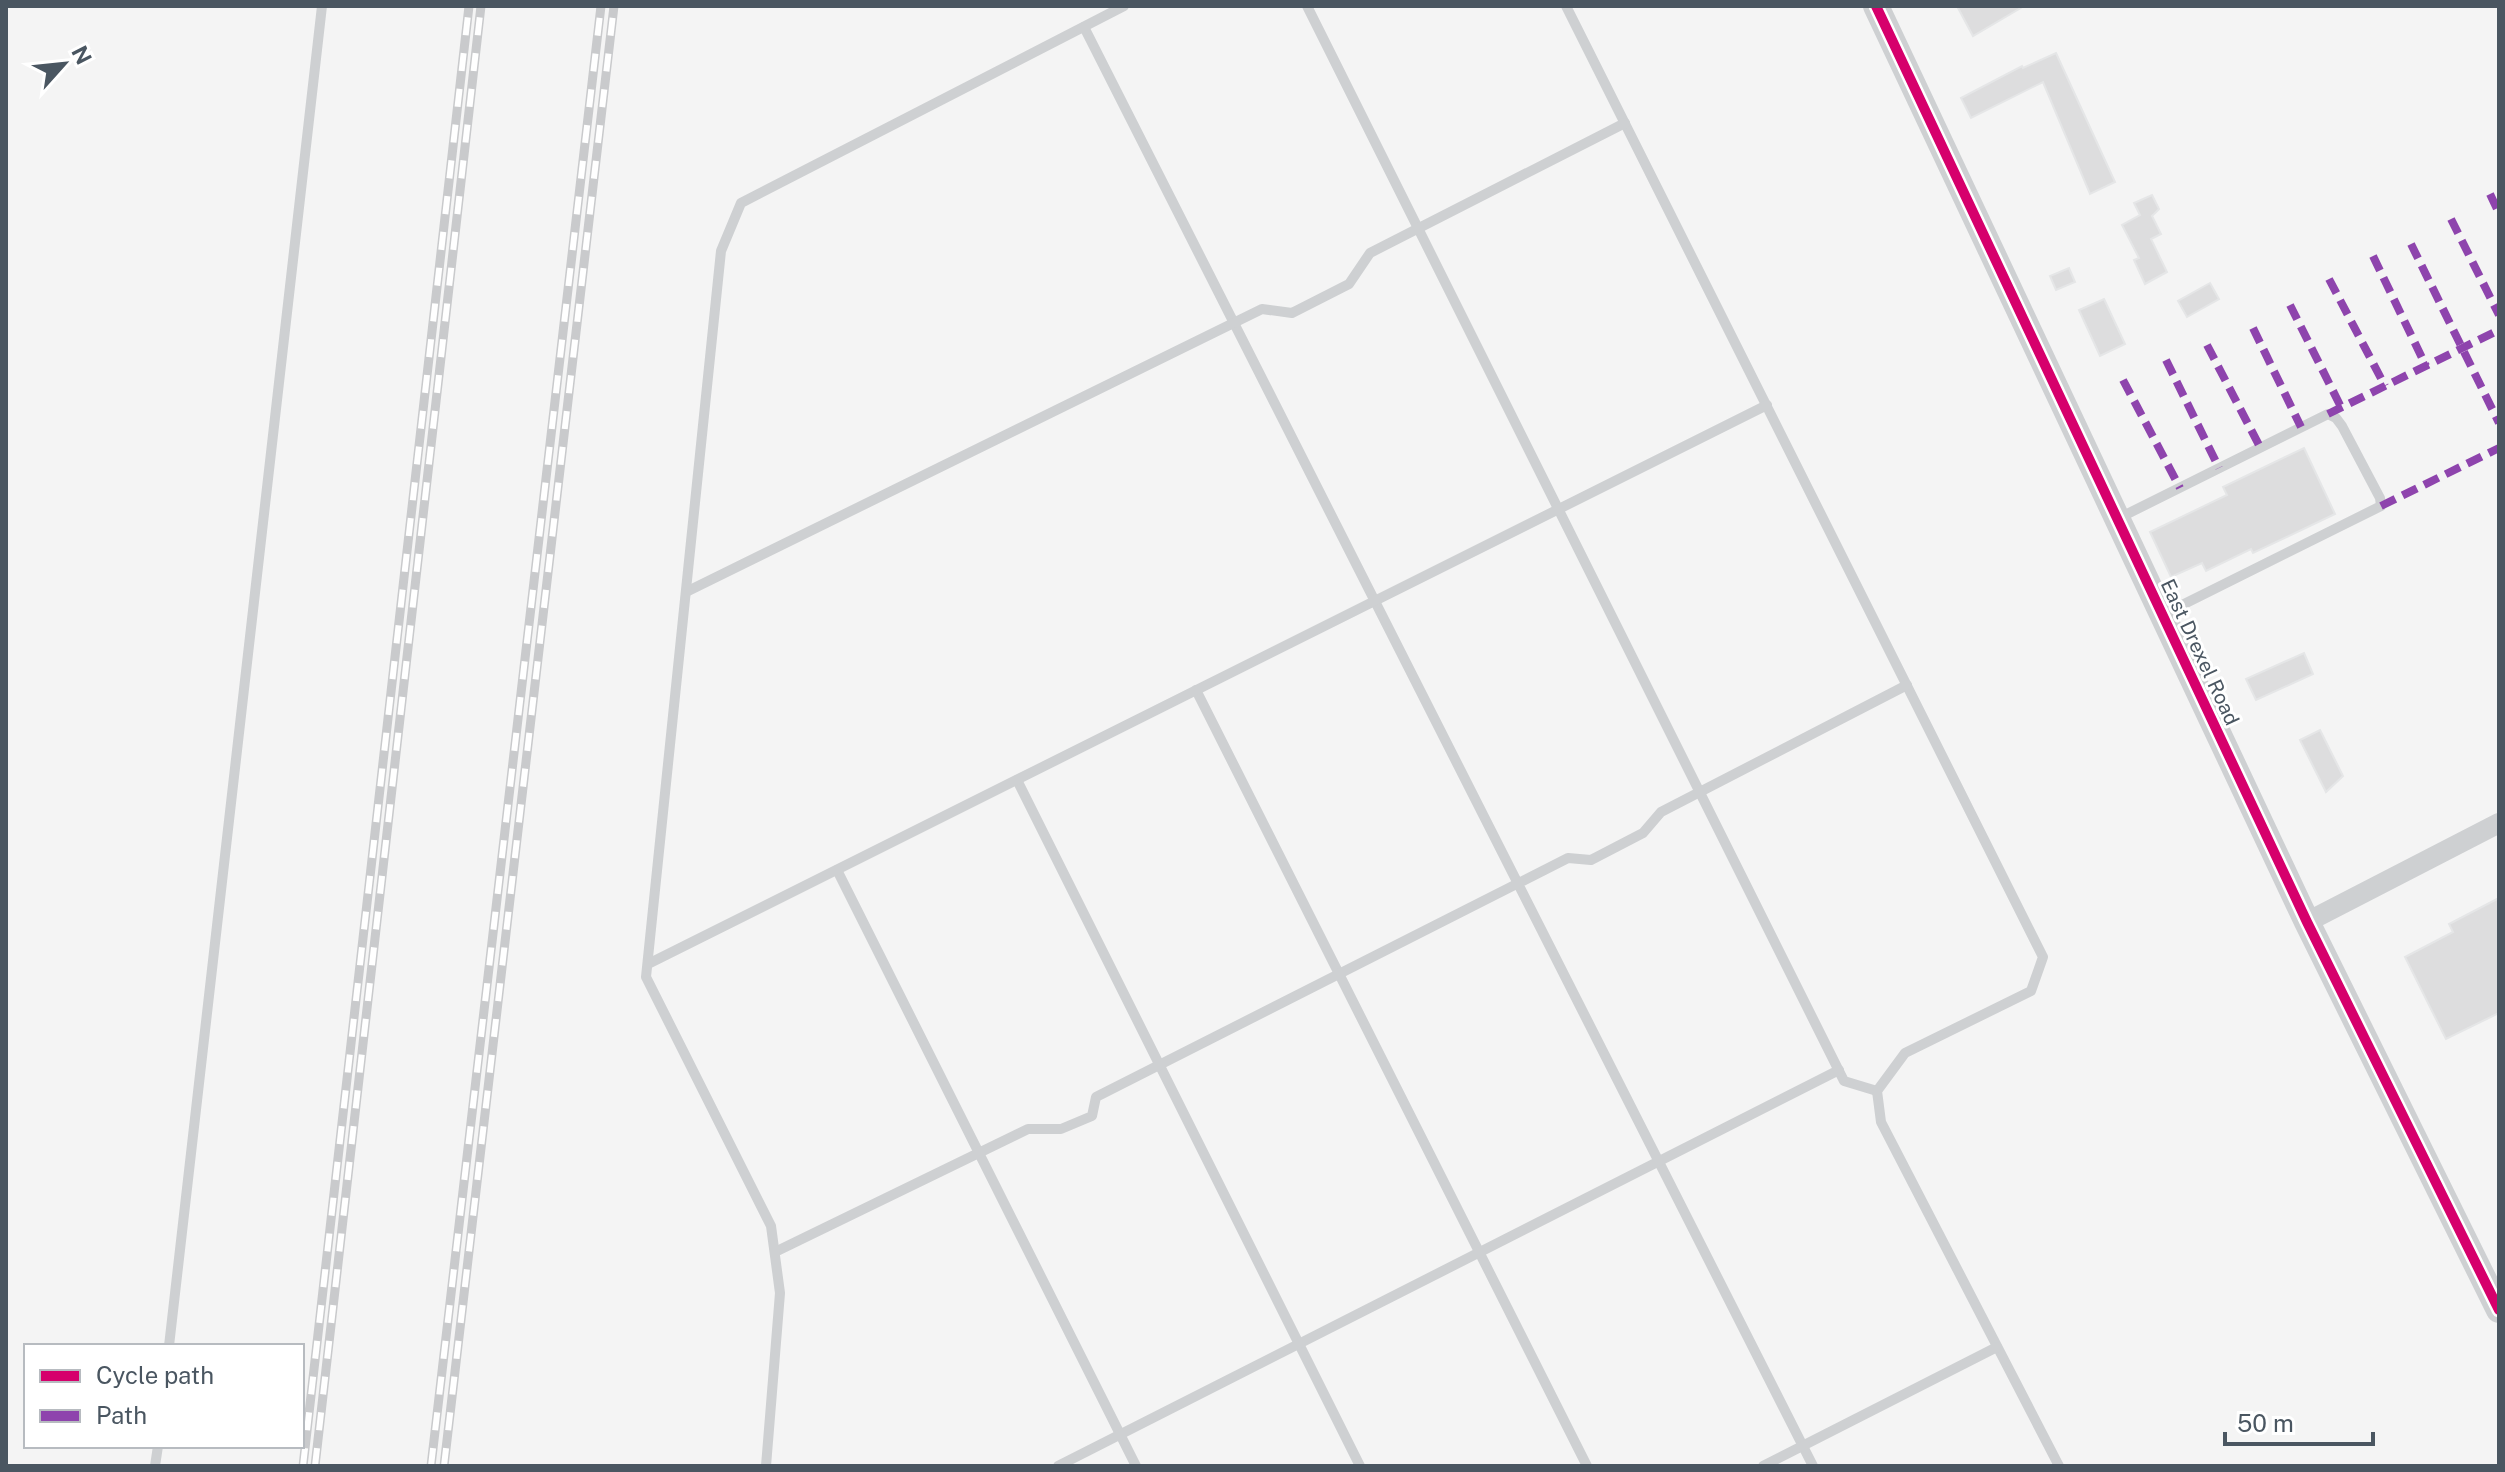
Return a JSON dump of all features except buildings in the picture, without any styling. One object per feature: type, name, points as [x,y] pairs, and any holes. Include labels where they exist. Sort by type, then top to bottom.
[{"type":"street","name":"East Drexel Road","points":[[1876,6],[2307,922],[2499,1310]]},
{"type":"street","points":[[2307,922],[2499,823]]},
{"type":"lane","points":[[169,1344],[322,6]]},
{"type":"lane","points":[[766,1466],[780,1293],[771,1226],[646,977],[721,251],[741,203],[1124,6]]},
{"type":"lane","points":[[1307,6],[1844,1081],[1877,1091]]},
{"type":"lane","points":[[1566,6],[2043,957],[2031,991],[1905,1053],[1877,1091],[1881,1122],[2059,1466]]},
{"type":"lane","points":[[1084,27],[1813,1466]]},
{"type":"lane","points":[[686,592],[1262,309],[1292,313],[1349,284],[1370,253],[1625,123]]},
{"type":"lane","points":[[648,964],[1767,405]]},
{"type":"lane","points":[[2118,519],[2328,414],[2342,426],[2380,498],[2381,506],[2163,615]]},
{"type":"lane","points":[[775,1252],[1028,1129],[1061,1129],[1092,1116],[1096,1097],[1568,858],[1591,860],[1643,833],[1661,812],[1907,685]]},
{"type":"lane","points":[[1196,690],[1587,1466]]},
{"type":"lane","points":[[1017,780],[1360,1466]]},
{"type":"lane","points":[[837,870],[1136,1466]]},
{"type":"lane","points":[[1058,1466],[1839,1070]]},
{"type":"lane","points":[[1763,1466],[1997,1347]]},
{"type":"railway","points":[[303,1466],[469,6]]},
{"type":"railway","points":[[315,1466],[481,6]]},
{"type":"railway","points":[[431,1466],[601,6]]},
{"type":"railway","points":[[444,1466],[614,6]]},
{"type":"marked path","points":[[2490,194],[2499,213]]},
{"type":"marked path","points":[[2451,219],[2499,315]]},
{"type":"marked path","points":[[2411,244],[2499,423]]},
{"type":"marked path","points":[[2373,256],[2426,366]]},
{"type":"marked path","points":[[2329,279],[2385,386]]},
{"type":"marked path","points":[[2290,305],[2341,407]]},
{"type":"marked path","points":[[2253,328],[2301,427]]},
{"type":"marked path","points":[[2328,414],[2499,330]]},
{"type":"marked path","points":[[2207,345],[2260,447]]},
{"type":"marked path","points":[[2166,360],[2219,468]]},
{"type":"marked path","points":[[2123,380],[2180,488]]},
{"type":"marked path","points":[[2381,506],[2499,448]]},
{"type":"cycle path","points":[[1876,6],[2307,922],[2499,1310]]}]
